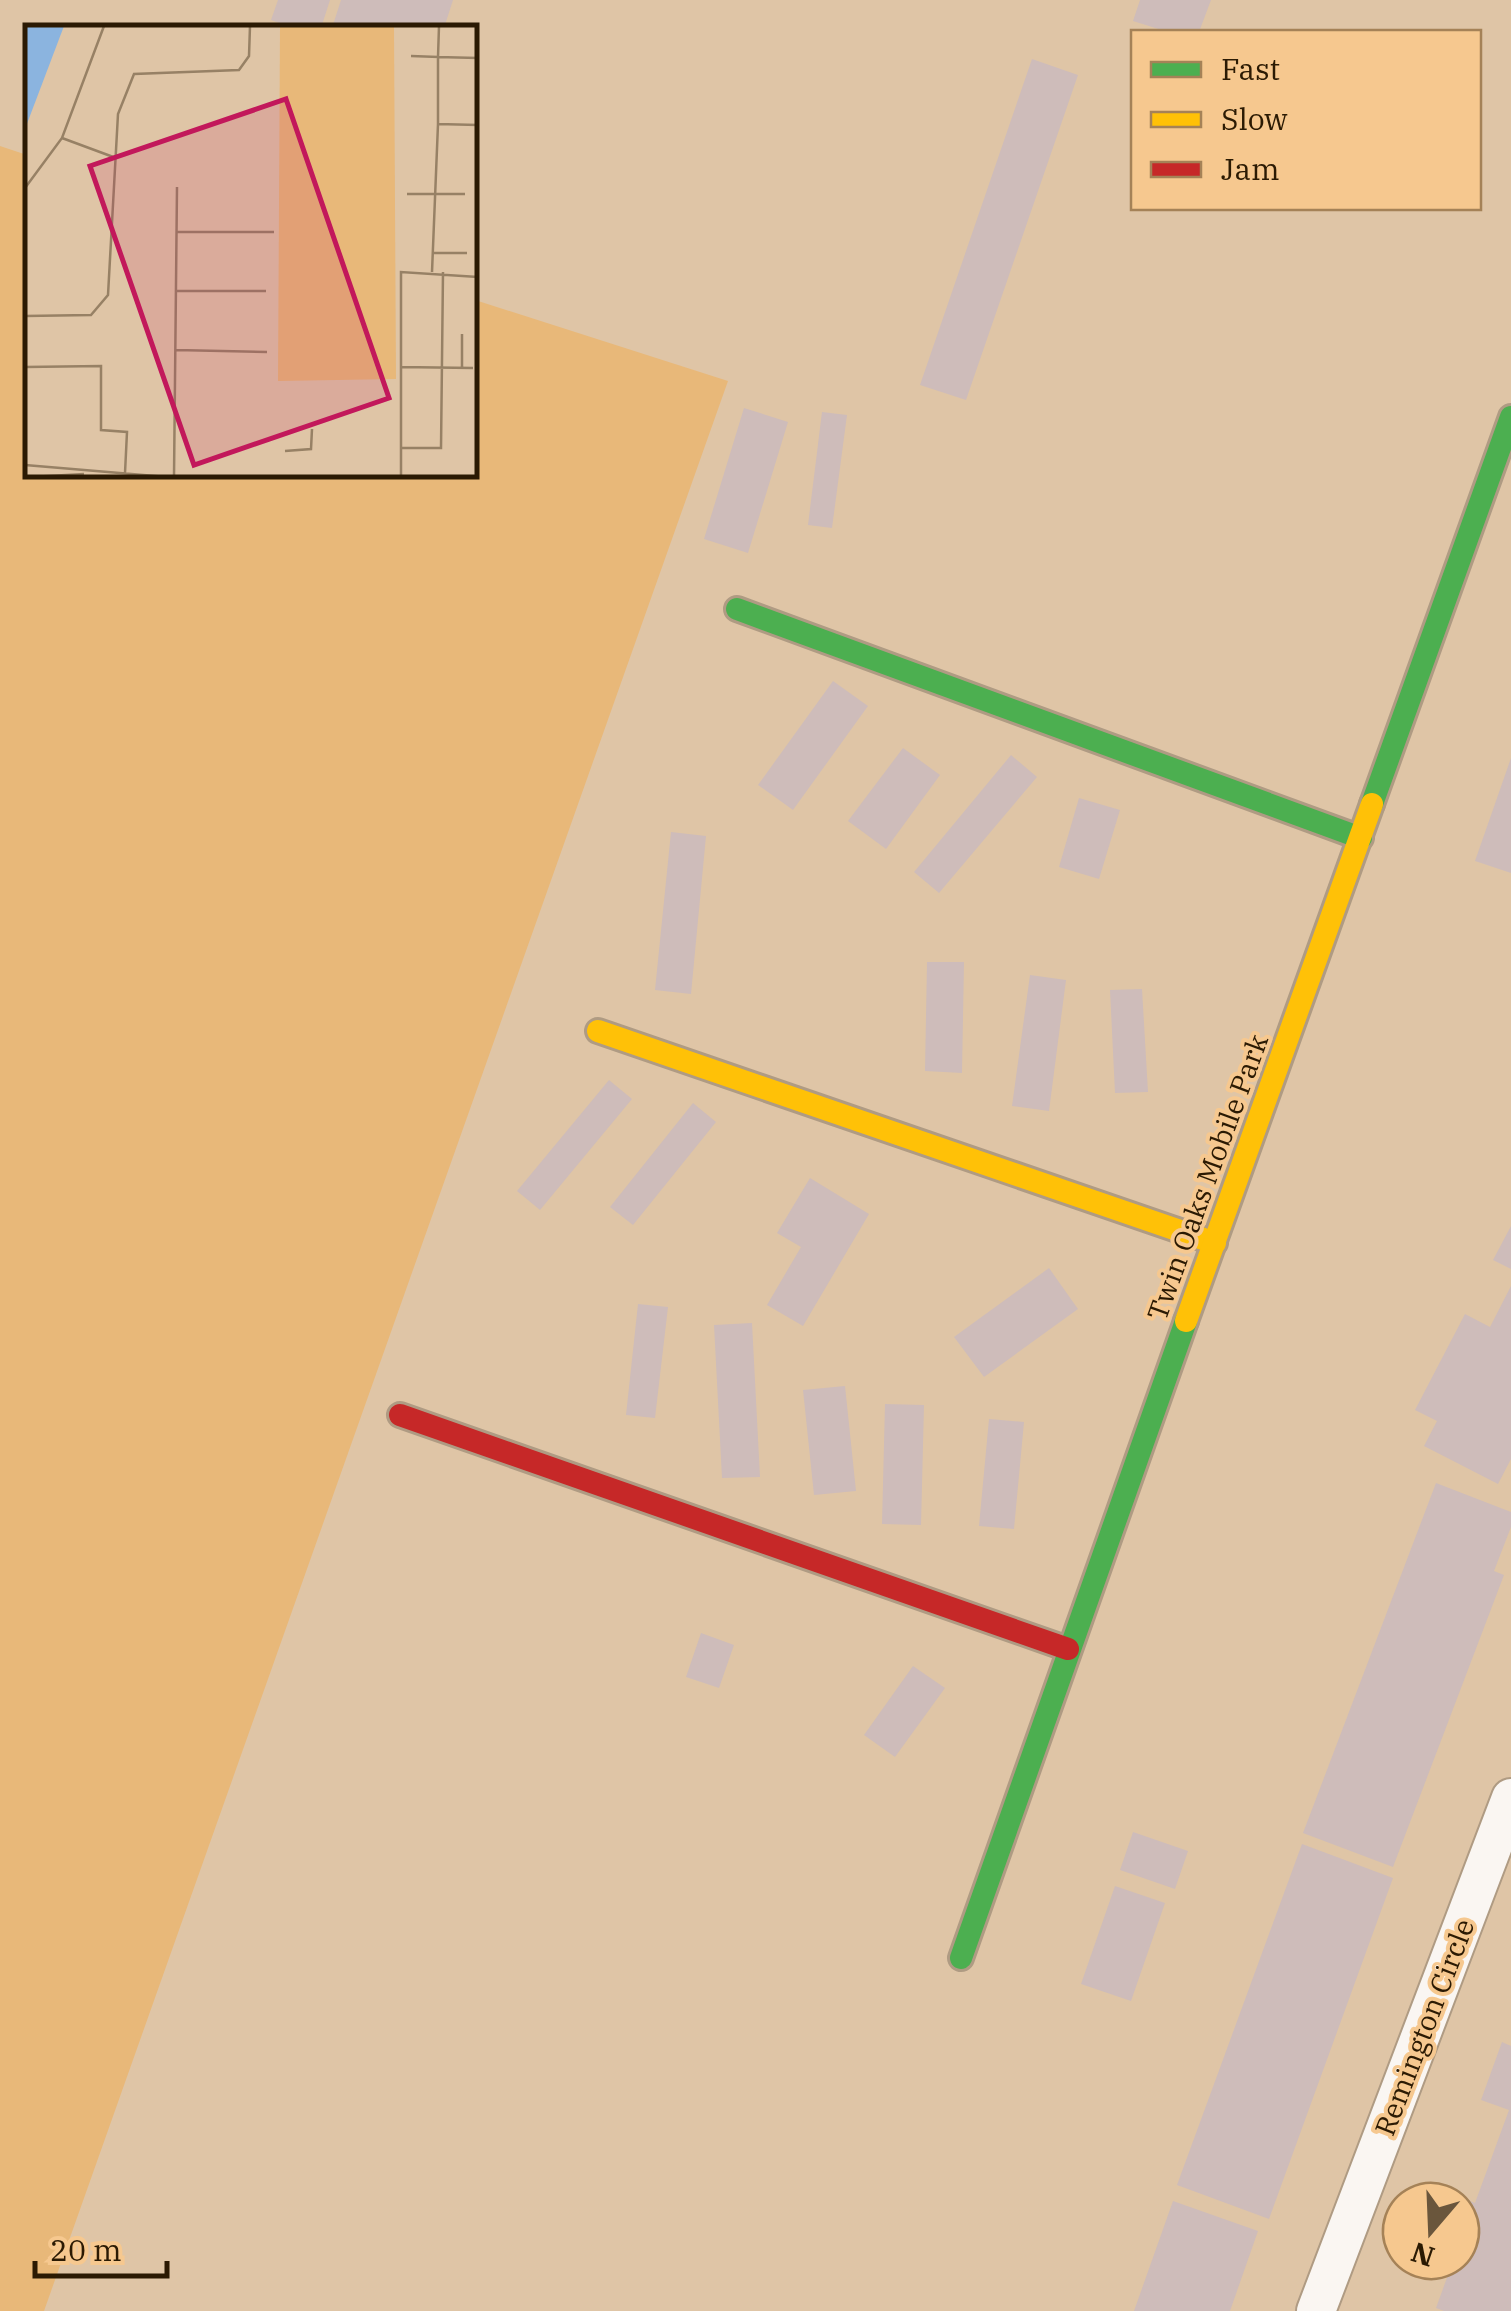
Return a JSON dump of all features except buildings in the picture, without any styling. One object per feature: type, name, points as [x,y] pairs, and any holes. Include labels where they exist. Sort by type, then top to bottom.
[{"type":"street","name":"Twin Oaks Mobile Park","points":[[961,1958],[1068,1649],[1511,417]]},
{"type":"street","points":[[737,609],[1361,838]]},
{"type":"street","points":[[598,1031],[1215,1243]]},
{"type":"street","points":[[400,1416],[1068,1649]]},
{"type":"street","name":"Remington Circle","points":[[1319,2309],[1511,1798]]},
{"type":"shaded area","points":[[0,146],[25,154],[25,478],[478,478],[478,301],[728,381],[44,2311],[0,2311]]},
{"type":"traffic: fast","points":[[1372,804],[1511,417]]},
{"type":"traffic: fast","points":[[737,609],[1361,838]]},
{"type":"traffic: fast","points":[[961,1958],[1186,1321]]},
{"type":"traffic: slow","points":[[1186,1321],[1372,804]]},
{"type":"traffic: slow","points":[[598,1031],[1215,1243]]},
{"type":"traffic: jam","points":[[400,1415],[1068,1649]]}]
